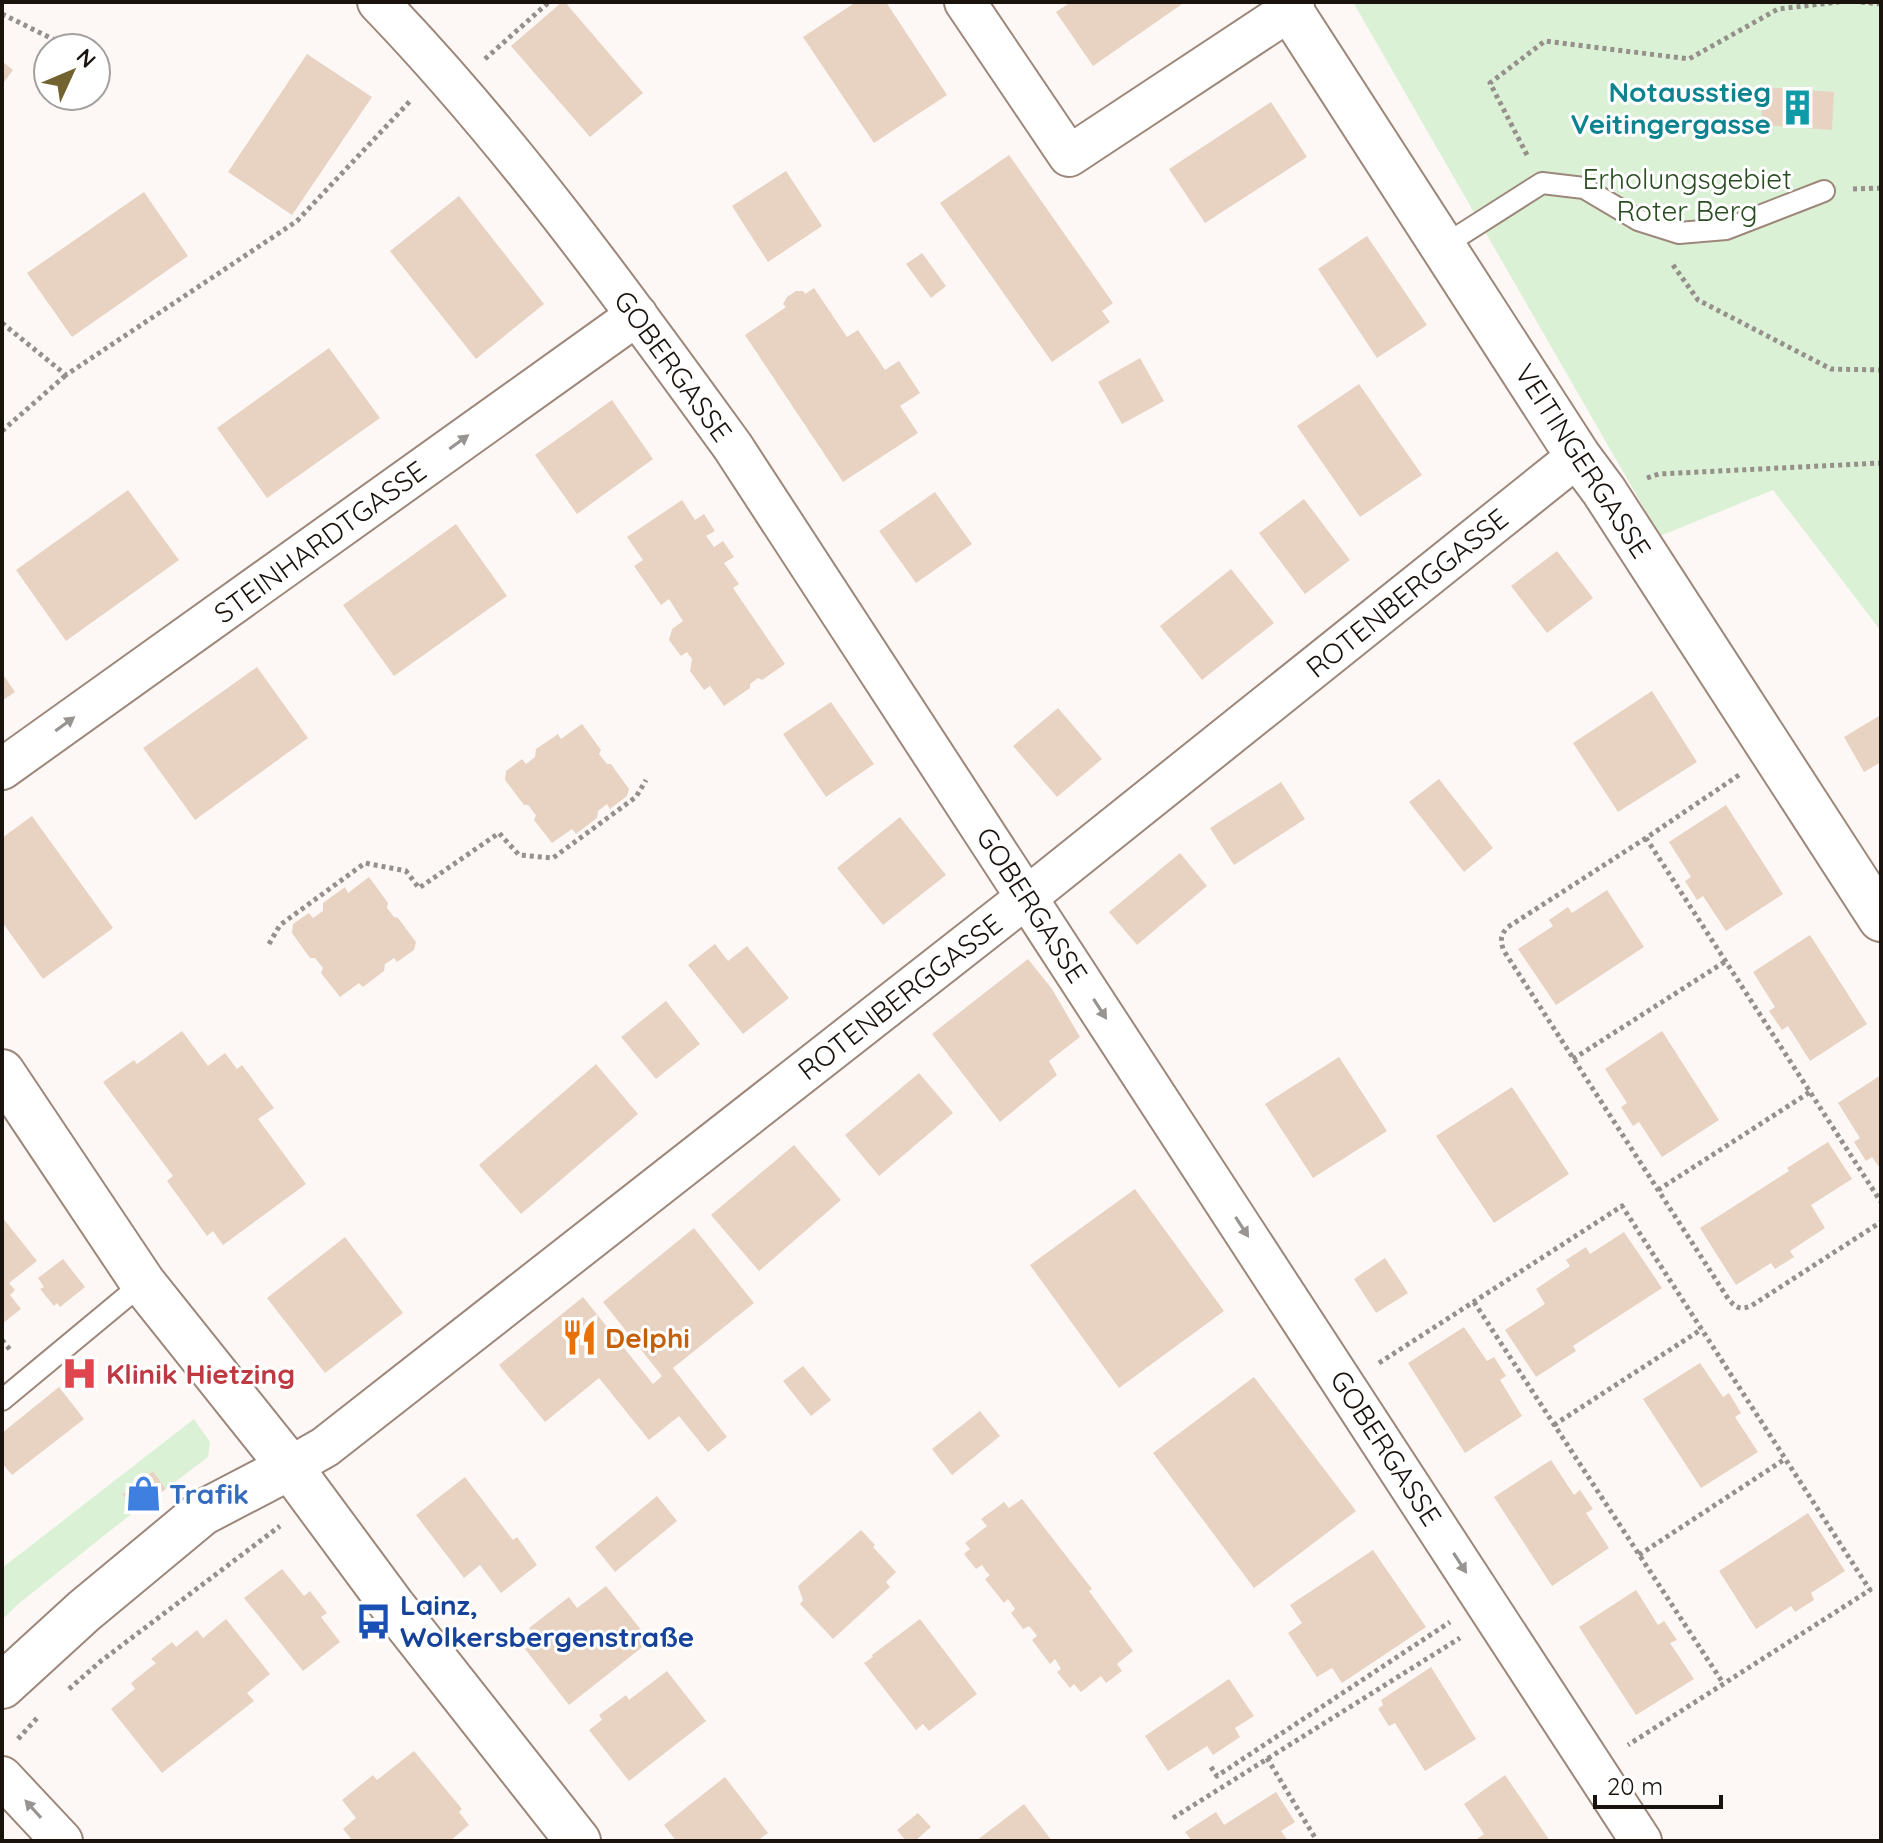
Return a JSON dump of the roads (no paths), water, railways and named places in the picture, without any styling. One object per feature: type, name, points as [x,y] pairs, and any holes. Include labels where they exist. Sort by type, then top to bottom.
[{"type":"street","name":"GOBERGASSE","points":[[378,2],[417,42],[544,194],[733,447],[1641,1841]]},
{"type":"street","points":[[965,2],[1069,156],[1290,5]]},
{"type":"street","name":"VEITINGERGASSE","points":[[1290,5],[1578,456],[1604,491],[1881,919]]},
{"type":"street","name":"STEINHARDTGASSE","points":[[2,769],[637,315]]},
{"type":"street","name":"ROTENBERGGASSE","points":[[290,1467],[325,1447],[1027,897],[1578,456]]},
{"type":"street","points":[[2,1072],[143,1283],[290,1467],[392,1605],[578,1841]]},
{"type":"street","points":[[2,1097],[71,1175]]},
{"type":"street","points":[[2,1686],[84,1611],[202,1513],[290,1467]]},
{"type":"street","points":[[9,1760],[62,1841]]},
{"type":"lane","points":[[1443,246],[1542,183],[1584,188],[1638,220],[1679,233],[1726,229],[1824,191]]},
{"type":"lane","points":[[2,1400],[143,1283]]},
{"type":"place","name":"Notausstieg Veitingergasse","points":[[1797,108]]},
{"type":"place","name":"Delphi","points":[[579,1338]]},
{"type":"place","name":"Klinik Hietzing","points":[[80,1374]]},
{"type":"place","name":"Trafik","points":[[143,1494]]},
{"type":"place","name":"Lainz, Wolkersbergenstraße","points":[[374,1621]]},
{"type":"park label","name":"Erholungsgebiet Roter Berg","points":[[1687,195]]}]
